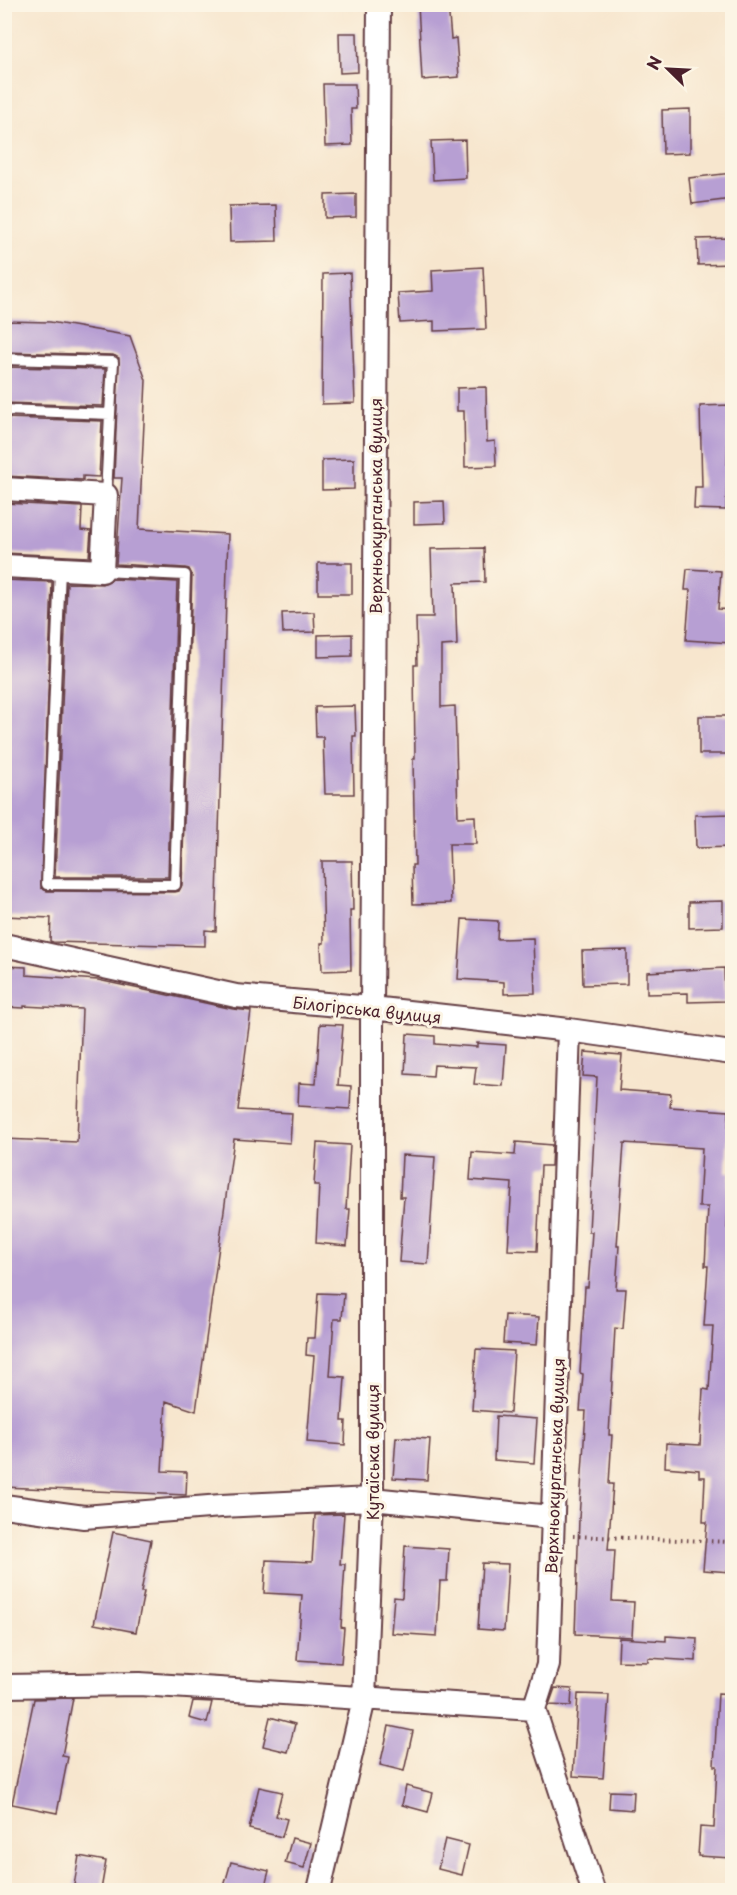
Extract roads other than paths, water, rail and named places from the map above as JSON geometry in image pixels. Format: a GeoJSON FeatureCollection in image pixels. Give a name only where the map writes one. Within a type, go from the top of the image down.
{"type":"FeatureCollection","features":[{"type":"Feature","properties":{"kind":"street","name":"Верхньокурганська вулиця"},"geometry":{"type":"LineString","coordinates":[[372,1008],[379,4]]}},
{"type":"Feature","properties":{"kind":"street"},"geometry":{"type":"LineString","coordinates":[[4,489],[106,495],[102,571],[4,566]]}},
{"type":"Feature","properties":{"kind":"street","name":"Білогірська вулиця"},"geometry":{"type":"LineString","coordinates":[[4,945],[236,996],[372,1008],[569,1030],[732,1053]]}},
{"type":"Feature","properties":{"kind":"street","name":"Кутаїська вулиця"},"geometry":{"type":"LineString","coordinates":[[319,1890],[364,1699],[372,1498],[372,1008]]}},
{"type":"Feature","properties":{"kind":"street","name":"Верхньокурганська вулиця"},"geometry":{"type":"LineString","coordinates":[[534,1709],[548,1665],[569,1030]]}},
{"type":"Feature","properties":{"kind":"street"},"geometry":{"type":"LineString","coordinates":[[4,1506],[84,1517],[221,1506],[372,1498],[552,1526]]}},
{"type":"Feature","properties":{"kind":"street"},"geometry":{"type":"LineString","coordinates":[[4,1686],[139,1684],[534,1709],[593,1890]]}},
{"type":"Feature","properties":{"kind":"lane"},"geometry":{"type":"LineString","coordinates":[[4,359],[113,362],[106,495]]}},
{"type":"Feature","properties":{"kind":"lane"},"geometry":{"type":"LineString","coordinates":[[4,410],[110,414]]}},
{"type":"Feature","properties":{"kind":"lane"},"geometry":{"type":"LineString","coordinates":[[60,569],[47,884],[175,885],[185,575],[102,571]]}}]}
